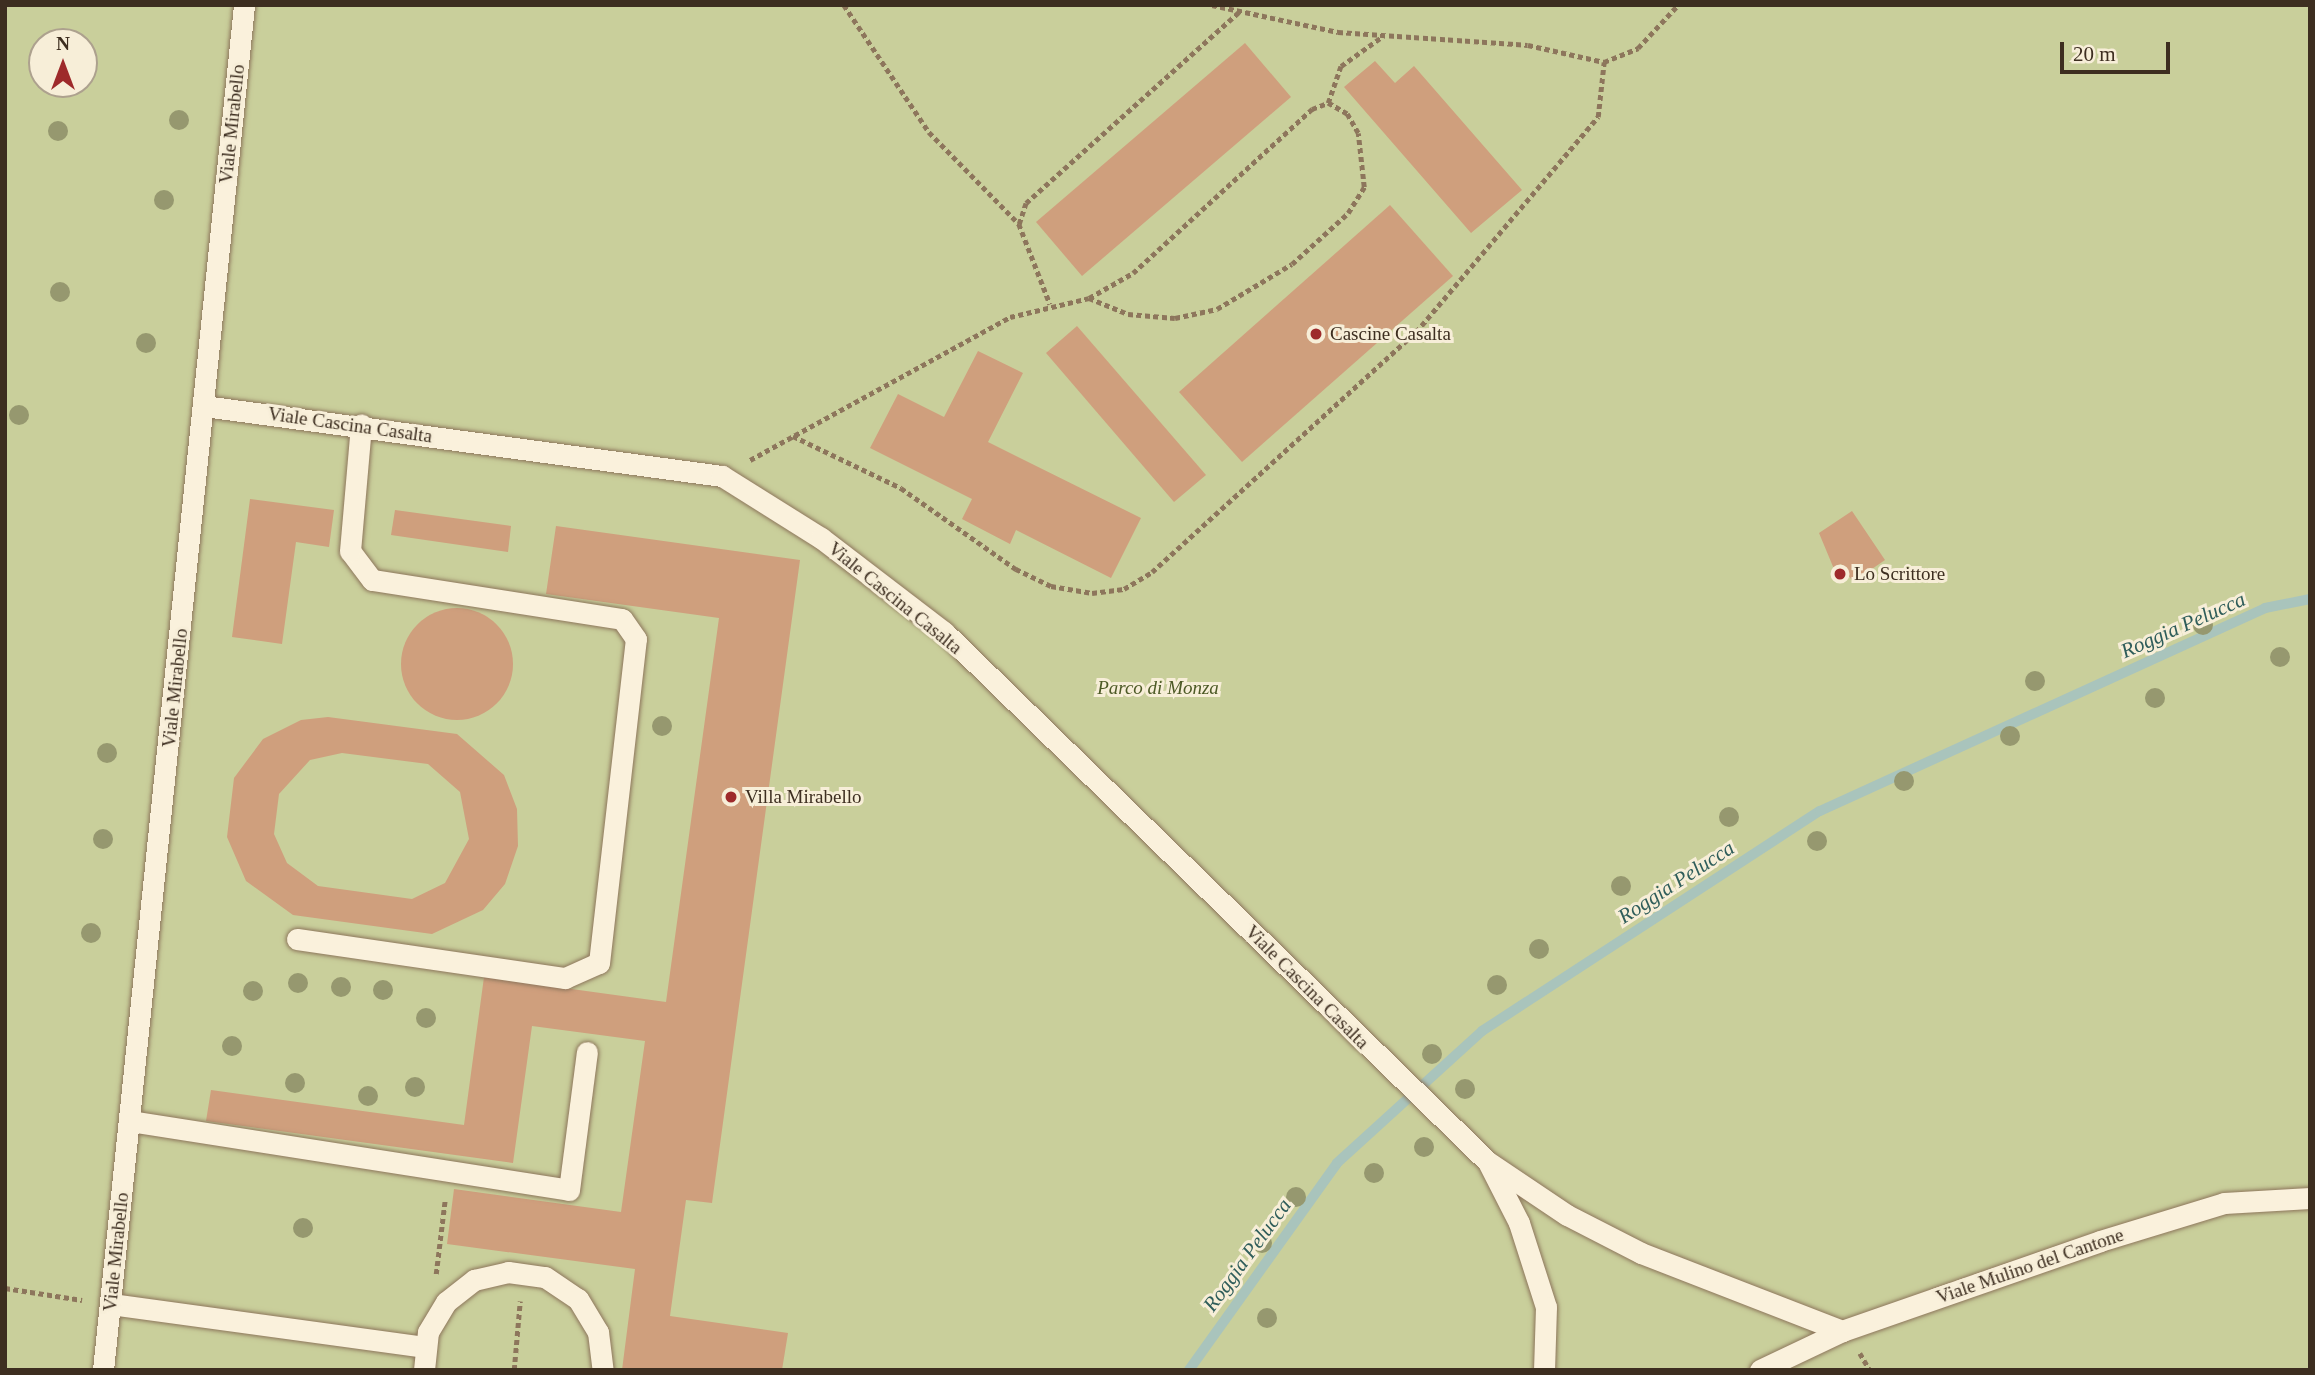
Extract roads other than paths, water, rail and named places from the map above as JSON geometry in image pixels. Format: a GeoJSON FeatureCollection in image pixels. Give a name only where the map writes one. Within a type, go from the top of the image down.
{"type":"FeatureCollection","features":[{"type":"Feature","properties":{"kind":"lane","name":"Viale Mirabello"},"geometry":{"type":"LineString","coordinates":[[103,1370],[244,5]]}},
{"type":"Feature","properties":{"kind":"lane","name":"Viale Cascina Casalta"},"geometry":{"type":"LineString","coordinates":[[204,406],[361,424],[722,476],[821,538],[944,632],[1438,1117],[1488,1162],[1567,1215],[1641,1253],[1842,1331]]}},
{"type":"Feature","properties":{"kind":"lane"},"geometry":{"type":"LineString","coordinates":[[297,939],[565,978],[598,963],[636,639],[622,619],[372,580],[350,551],[361,424]]}},
{"type":"Feature","properties":{"kind":"lane"},"geometry":{"type":"LineString","coordinates":[[130,1121],[569,1190],[587,1052]]}},
{"type":"Feature","properties":{"kind":"lane","name":"Viale Cascina Casalta"},"geometry":{"type":"LineString","coordinates":[[1488,1162],[1519,1223],[1546,1307],[1544,1370]]}},
{"type":"Feature","properties":{"kind":"lane","name":"Viale Mulino del Cantone"},"geometry":{"type":"LineString","coordinates":[[1760,1370],[1842,1331],[2224,1203],[2310,1198]]}},
{"type":"Feature","properties":{"kind":"lane"},"geometry":{"type":"LineString","coordinates":[[424,1370],[425,1347],[436,1316],[459,1289],[491,1274],[523,1272],[545,1277],[578,1298],[598,1332],[603,1370]]}},
{"type":"Feature","properties":{"kind":"lane"},"geometry":{"type":"LineString","coordinates":[[111,1304],[425,1347]]}},
{"type":"Feature","properties":{"kind":"waterway","name":"Roggia Pelucca"},"geometry":{"type":"LineString","coordinates":[[1189,1370],[1337,1163],[1482,1031],[1820,811],[2265,608],[2310,599]]}},
{"type":"Feature","properties":{"kind":"place","name":"Cascine Casalta"},"geometry":{"type":"Point","coordinates":[1316,334]}},
{"type":"Feature","properties":{"kind":"place","name":"Lo Scrittore"},"geometry":{"type":"Point","coordinates":[1840,574]}},
{"type":"Feature","properties":{"kind":"place","name":"Villa Mirabello"},"geometry":{"type":"Point","coordinates":[731,797]}},
{"type":"Feature","properties":{"kind":"park label","name":"Parco di Monza"},"geometry":{"type":"Point","coordinates":[1158,688]}}]}
